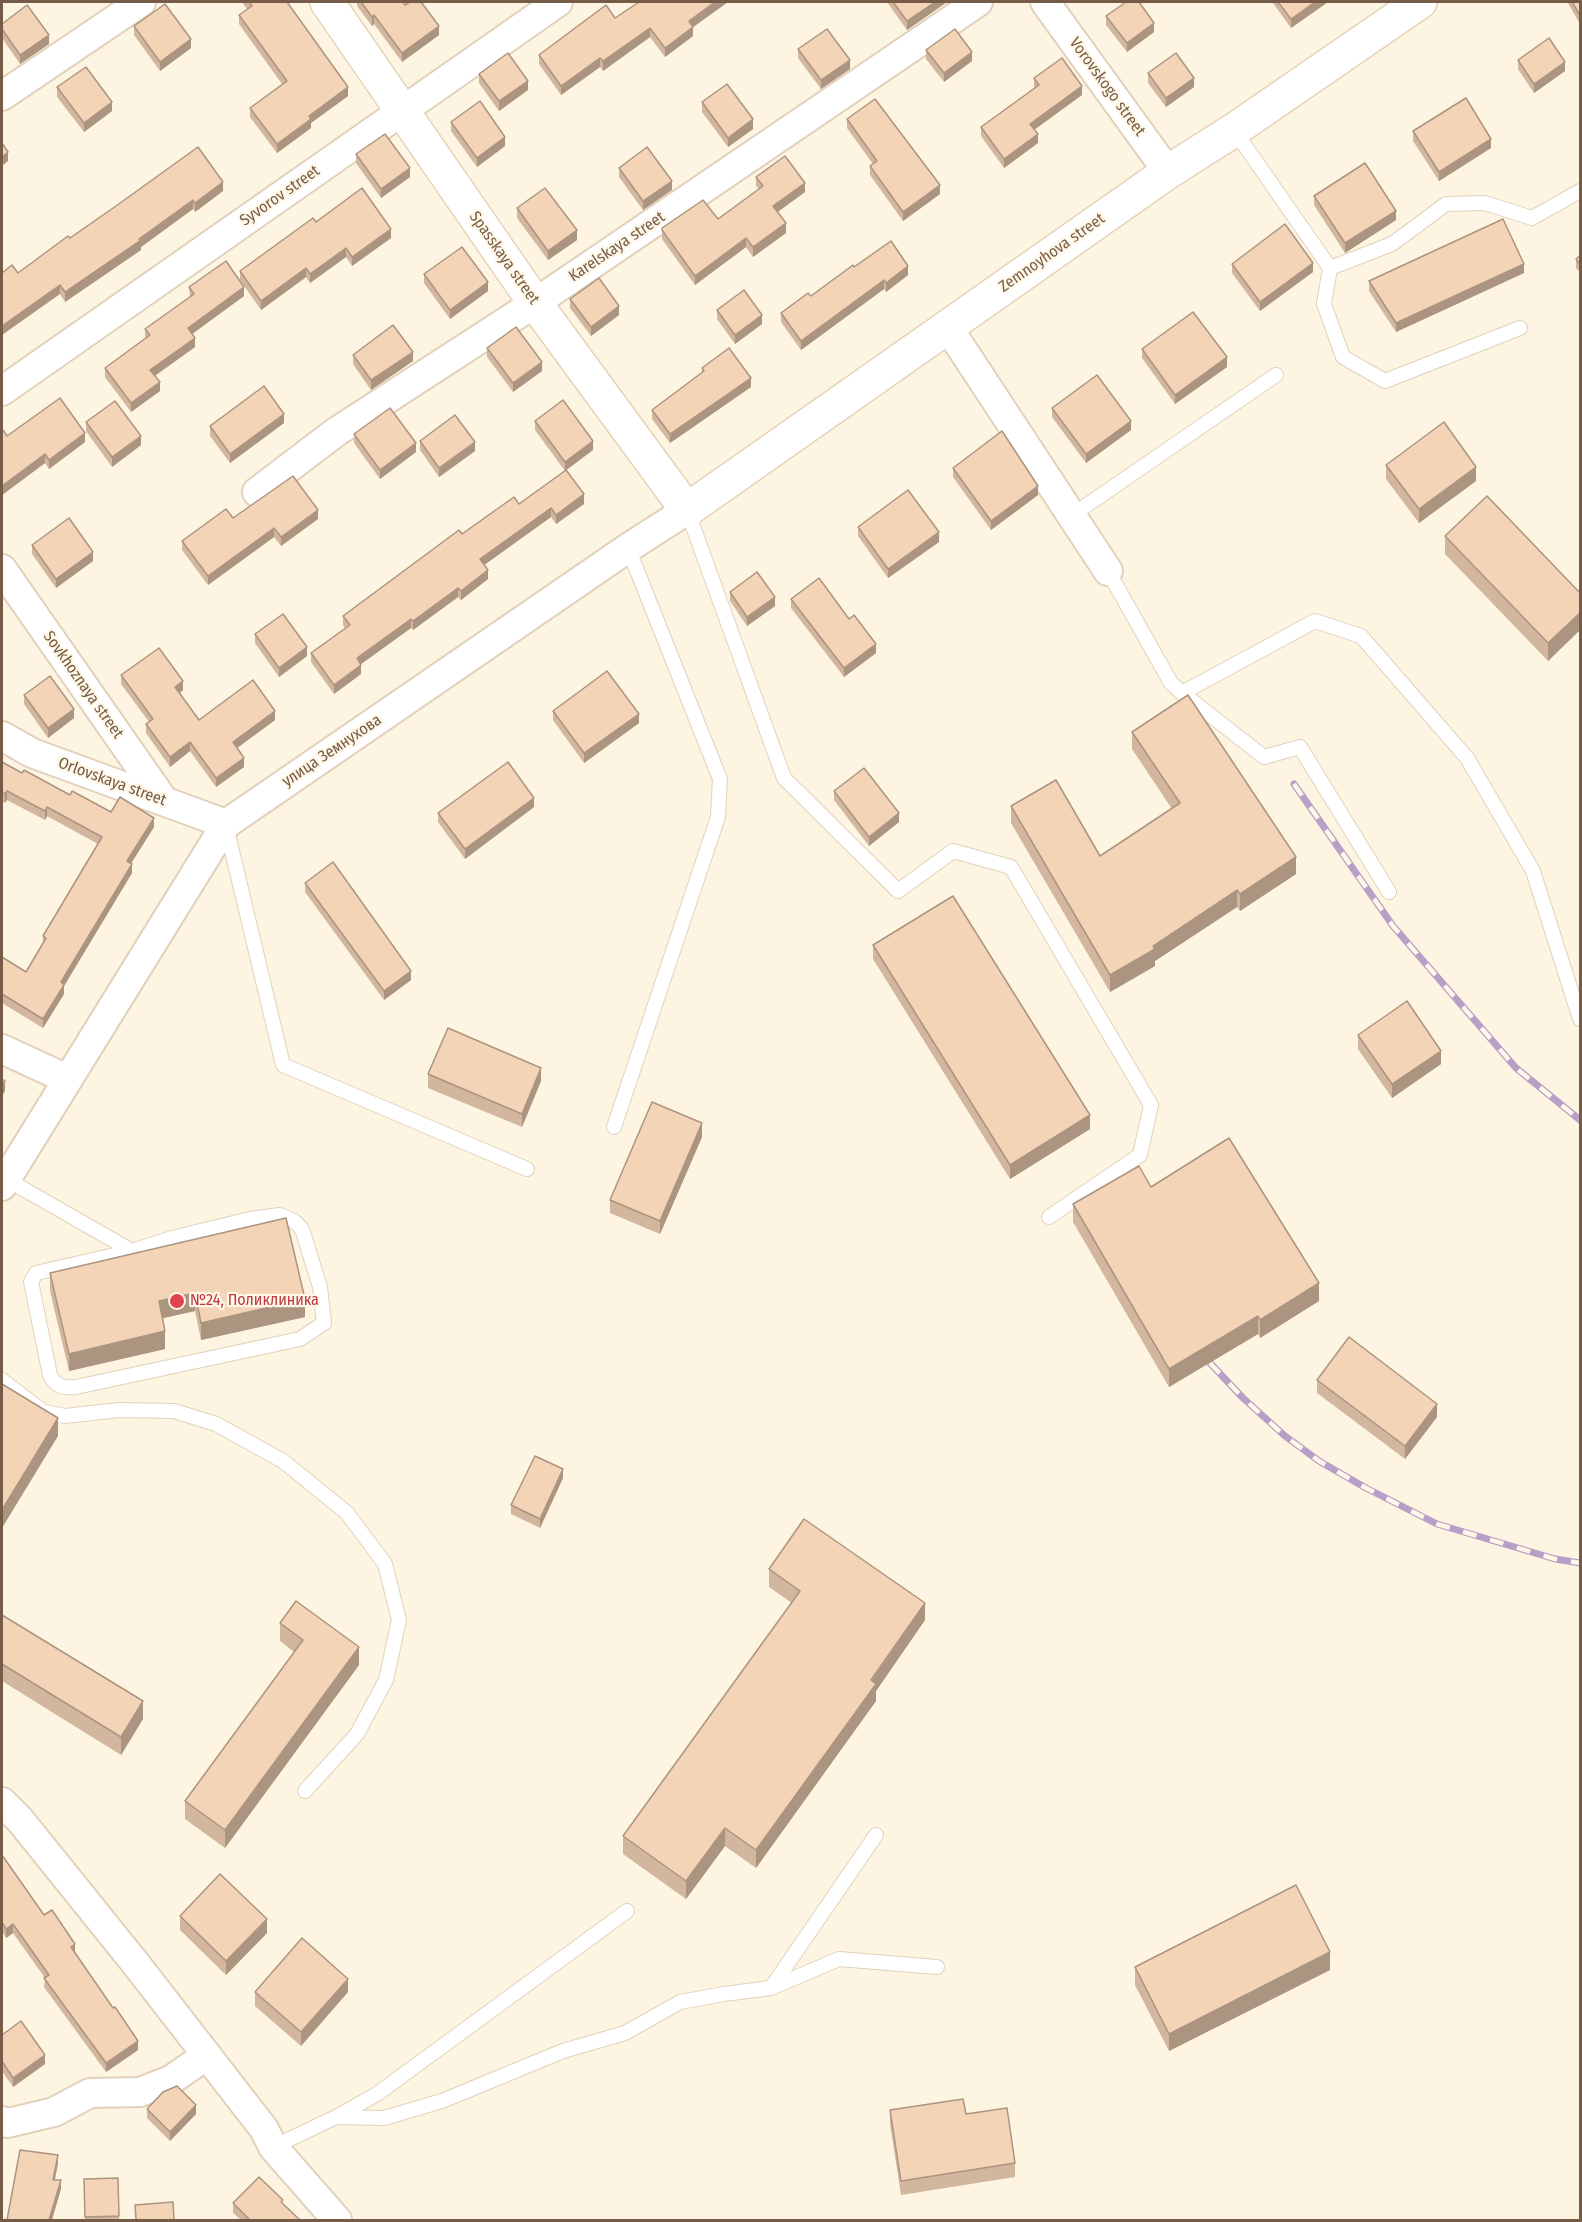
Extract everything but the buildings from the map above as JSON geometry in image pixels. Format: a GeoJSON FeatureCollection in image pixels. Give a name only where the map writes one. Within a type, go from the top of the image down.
{"type":"FeatureCollection","features":[{"type":"Feature","properties":{"kind":"street"},"geometry":{"type":"LineString","coordinates":[[2,96],[141,2]]}},
{"type":"Feature","properties":{"kind":"street","name":"Spasskaya street"},"geometry":{"type":"LineString","coordinates":[[327,2],[535,303],[687,510]]}},
{"type":"Feature","properties":{"kind":"street","name":"Syvorov street"},"geometry":{"type":"LineString","coordinates":[[2,391],[558,2]]}},
{"type":"Feature","properties":{"kind":"street","name":"Karelskaya street"},"geometry":{"type":"LineString","coordinates":[[257,492],[336,432],[535,303],[978,2]]}},
{"type":"Feature","properties":{"kind":"street","name":"Vorovskogo street"},"geometry":{"type":"LineString","coordinates":[[1045,2],[1168,172]]}},
{"type":"Feature","properties":{"kind":"street","name":"Zemnoyhova street"},"geometry":{"type":"LineString","coordinates":[[687,510],[1168,172],[1234,130],[1420,2]]}},
{"type":"Feature","properties":{"kind":"street"},"geometry":{"type":"LineString","coordinates":[[947,326],[1108,572]]}},
{"type":"Feature","properties":{"kind":"street","name":"улица Земнухова"},"geometry":{"type":"LineString","coordinates":[[4,1183],[226,824],[628,548],[687,510]]}},
{"type":"Feature","properties":{"kind":"street","name":"Sovkhoznaya street"},"geometry":{"type":"LineString","coordinates":[[2,569],[164,801]]}},
{"type":"Feature","properties":{"kind":"street","name":"Orlovskaya street"},"geometry":{"type":"LineString","coordinates":[[2,735],[32,753],[226,824]]}},
{"type":"Feature","properties":{"kind":"street"},"geometry":{"type":"LineString","coordinates":[[2,1049],[67,1078]]}},
{"type":"Feature","properties":{"kind":"street"},"geometry":{"type":"LineString","coordinates":[[2,1802],[42,1846],[136,1964],[264,2129],[273,2147],[337,2220]]}},
{"type":"Feature","properties":{"kind":"street"},"geometry":{"type":"LineString","coordinates":[[2,2121],[8,2123],[54,2112],[90,2092],[140,2092],[171,2080],[207,2055]]}},
{"type":"Feature","properties":{"kind":"lane"},"geometry":{"type":"LineString","coordinates":[[1234,130],[1330,268],[1324,304],[1342,357],[1385,381],[1520,328]]}},
{"type":"Feature","properties":{"kind":"lane"},"geometry":{"type":"LineString","coordinates":[[1330,268],[1392,244],[1446,204],[1485,203],[1532,218],[1581,191]]}},
{"type":"Feature","properties":{"kind":"lane"},"geometry":{"type":"LineString","coordinates":[[1071,516],[1276,375]]}},
{"type":"Feature","properties":{"kind":"lane"},"geometry":{"type":"LineString","coordinates":[[687,510],[784,778],[898,891],[953,851],[1011,867],[1151,1105],[1140,1155],[1049,1217]]}},
{"type":"Feature","properties":{"kind":"lane"},"geometry":{"type":"LineString","coordinates":[[614,1127],[718,817],[720,779],[628,548]]}},
{"type":"Feature","properties":{"kind":"lane"},"geometry":{"type":"LineString","coordinates":[[1108,572],[1171,683],[1264,757],[1300,747],[1389,892]]}},
{"type":"Feature","properties":{"kind":"lane"},"geometry":{"type":"LineString","coordinates":[[1182,693],[1315,621],[1361,636],[1467,758],[1533,871],[1580,1015]]}},
{"type":"Feature","properties":{"kind":"lane"},"geometry":{"type":"LineString","coordinates":[[226,824],[283,1065],[527,1169]]}},
{"type":"Feature","properties":{"kind":"lane"},"geometry":{"type":"LineString","coordinates":[[4,1183],[132,1251],[172,1238],[250,1219],[280,1215],[294,1221],[302,1228],[320,1287],[324,1323],[300,1339],[76,1388],[63,1388],[54,1383],[50,1375],[31,1282],[36,1273],[132,1251]]}},
{"type":"Feature","properties":{"kind":"lane"},"geometry":{"type":"LineString","coordinates":[[2,1380],[44,1412],[65,1416],[119,1410],[174,1411],[216,1424],[283,1461],[338,1505],[347,1513],[386,1564],[399,1620],[386,1680],[357,1734],[305,1791]]}},
{"type":"Feature","properties":{"kind":"lane"},"geometry":{"type":"LineString","coordinates":[[771,1988],[876,1835]]}},
{"type":"Feature","properties":{"kind":"lane"},"geometry":{"type":"LineString","coordinates":[[273,2147],[336,2117],[377,2094],[627,1911]]}},
{"type":"Feature","properties":{"kind":"lane"},"geometry":{"type":"LineString","coordinates":[[336,2117],[384,2118],[442,2101],[563,2051],[625,2033],[680,2002],[771,1988],[840,1959],[937,1967]]}},
{"type":"Feature","properties":{"kind":"railway"},"geometry":{"type":"LineString","coordinates":[[1294,784],[1393,926],[1516,1068],[1580,1120]]}},
{"type":"Feature","properties":{"kind":"railway"},"geometry":{"type":"LineString","coordinates":[[1210,1363],[1243,1398],[1285,1436],[1319,1461],[1366,1488],[1437,1524],[1555,1559],[1580,1563]]}},
{"type":"Feature","properties":{"kind":"place","name":"№24, Поликлиника"},"geometry":{"type":"Point","coordinates":[177,1301]}}]}
